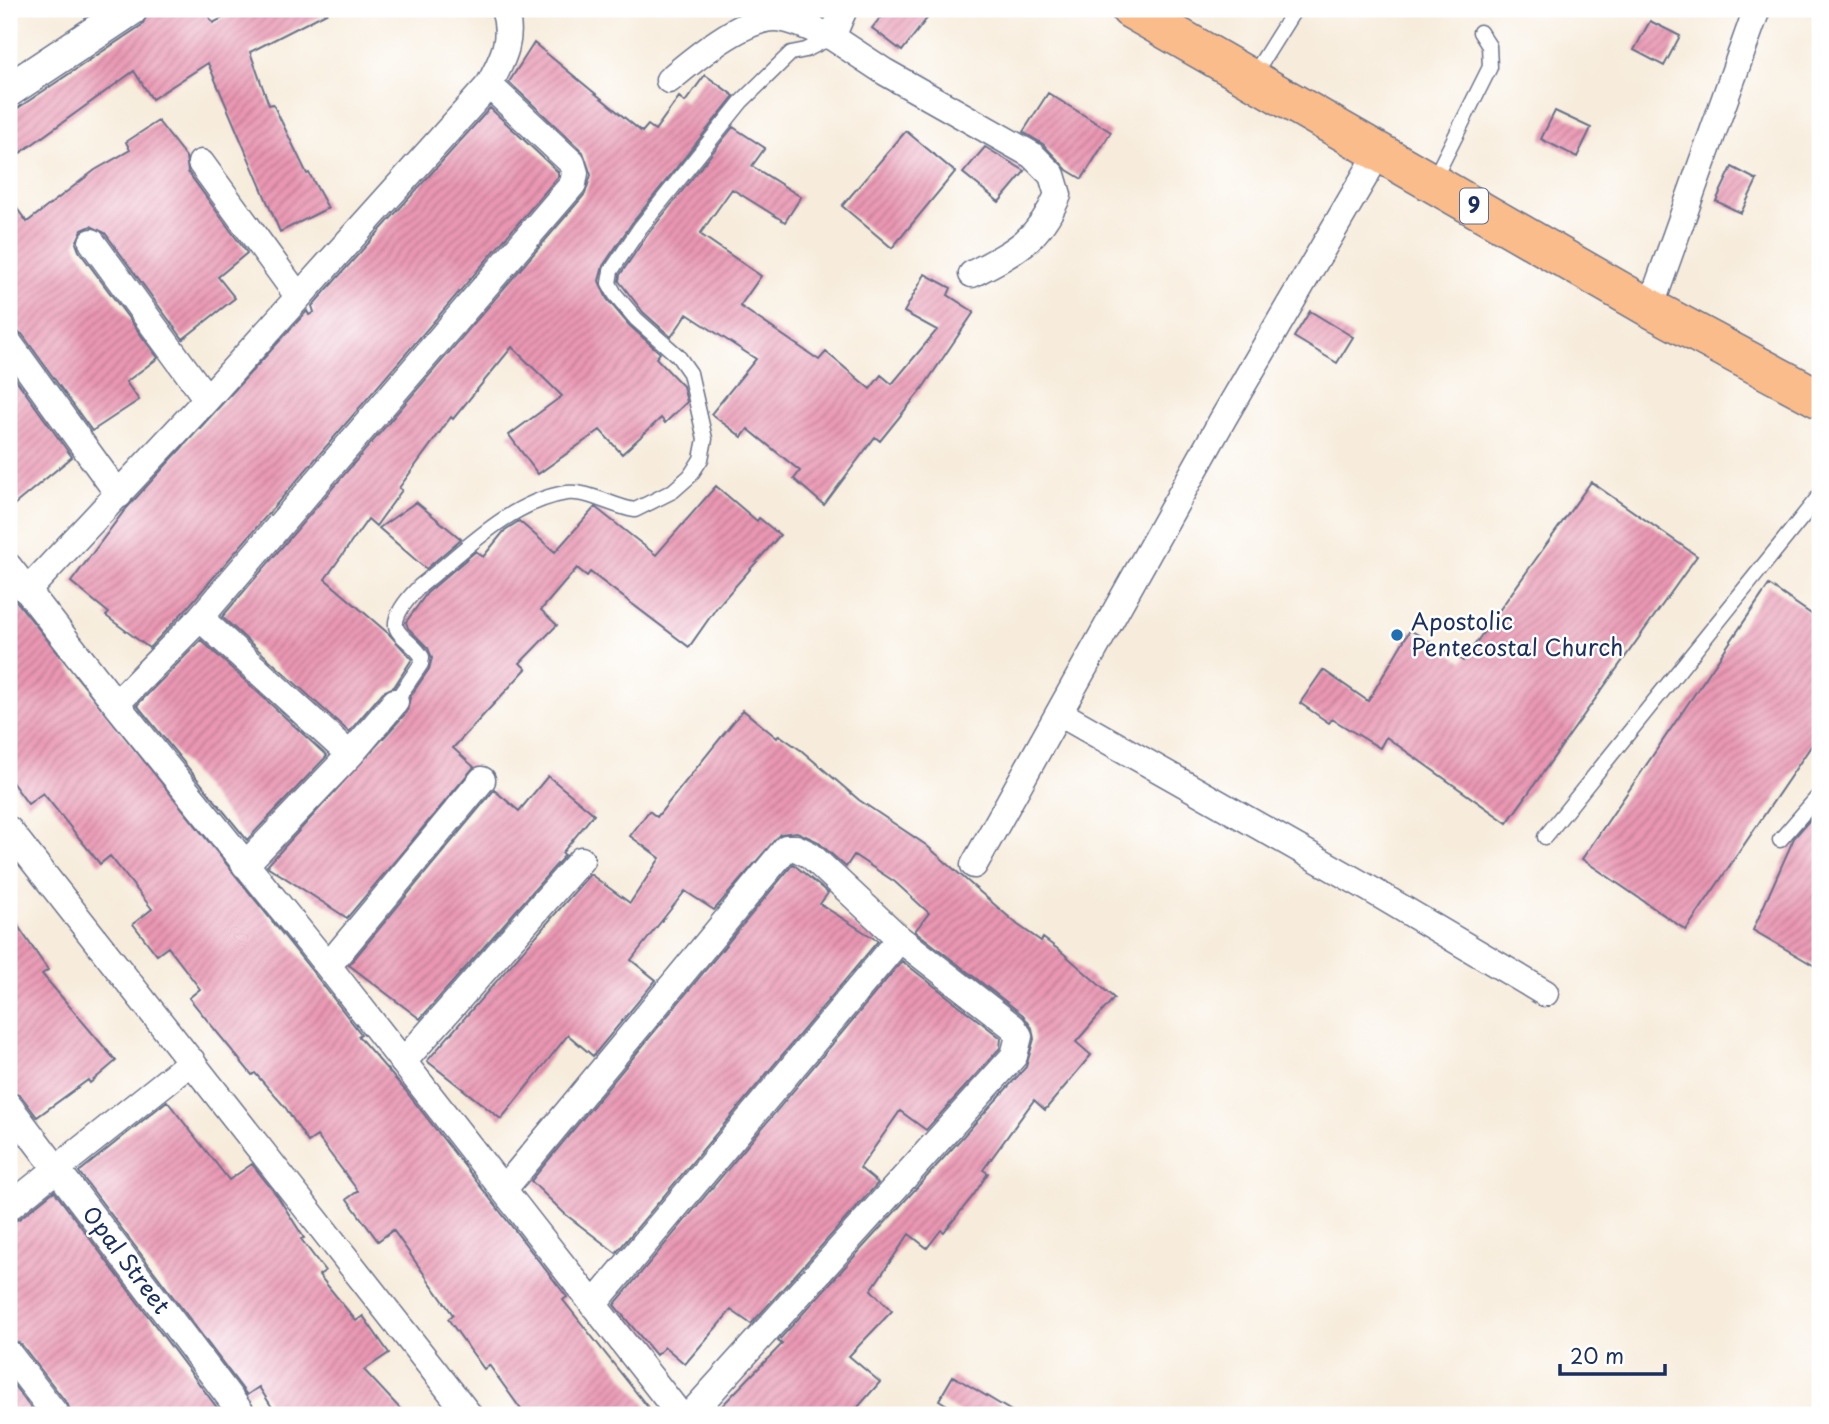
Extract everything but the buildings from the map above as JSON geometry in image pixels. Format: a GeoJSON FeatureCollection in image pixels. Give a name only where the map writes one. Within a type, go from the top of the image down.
{"type":"FeatureCollection","features":[{"type":"Feature","properties":{"kind":"highway","name":"9"},"geometry":{"type":"LineString","coordinates":[[1130,9],[1650,307],[1820,399]]}},
{"type":"Feature","properties":{"kind":"street"},"geometry":{"type":"LineString","coordinates":[[9,90],[131,9]]}},
{"type":"Feature","properties":{"kind":"street"},"geometry":{"type":"LineString","coordinates":[[27,591],[207,399],[489,85],[504,56],[510,35],[504,9]]}},
{"type":"Feature","properties":{"kind":"street"},"geometry":{"type":"LineString","coordinates":[[832,37],[844,9]]}},
{"type":"Feature","properties":{"kind":"street"},"geometry":{"type":"LineString","coordinates":[[1650,307],[1758,9]]}},
{"type":"Feature","properties":{"kind":"street"},"geometry":{"type":"LineString","coordinates":[[669,80],[714,46],[762,19],[778,18],[832,37],[886,72],[1009,139],[1032,155],[1052,175],[1058,195],[1032,238],[972,274]]}},
{"type":"Feature","properties":{"kind":"street"},"geometry":{"type":"LineString","coordinates":[[116,704],[200,618],[573,184],[575,173],[572,163],[489,85]]}},
{"type":"Feature","properties":{"kind":"street"},"geometry":{"type":"LineString","coordinates":[[974,865],[1061,714],[1224,417],[1379,152]]}},
{"type":"Feature","properties":{"kind":"street"},"geometry":{"type":"LineString","coordinates":[[201,163],[298,296]]}},
{"type":"Feature","properties":{"kind":"street"},"geometry":{"type":"LineString","coordinates":[[92,242],[207,399]]}},
{"type":"Feature","properties":{"kind":"street"},"geometry":{"type":"LineString","coordinates":[[9,343],[119,495]]}},
{"type":"Feature","properties":{"kind":"street"},"geometry":{"type":"LineString","coordinates":[[9,567],[328,966],[681,1415]]}},
{"type":"Feature","properties":{"kind":"street"},"geometry":{"type":"LineString","coordinates":[[200,618],[351,755]]}},
{"type":"Feature","properties":{"kind":"street"},"geometry":{"type":"LineString","coordinates":[[245,865],[351,755],[395,702]]}},
{"type":"Feature","properties":{"kind":"street"},"geometry":{"type":"LineString","coordinates":[[1061,714],[1368,888],[1545,993]]}},
{"type":"Feature","properties":{"kind":"street"},"geometry":{"type":"LineString","coordinates":[[328,966],[482,780]]}},
{"type":"Feature","properties":{"kind":"street"},"geometry":{"type":"LineString","coordinates":[[9,830],[469,1415]]}},
{"type":"Feature","properties":{"kind":"street"},"geometry":{"type":"LineString","coordinates":[[504,1189],[786,848],[796,848],[810,855],[900,939],[1013,1027],[1019,1036],[1014,1056],[690,1415]]}},
{"type":"Feature","properties":{"kind":"street"},"geometry":{"type":"LineString","coordinates":[[403,1062],[581,860]]}},
{"type":"Feature","properties":{"kind":"street"},"geometry":{"type":"LineString","coordinates":[[593,1305],[900,939]]}},
{"type":"Feature","properties":{"kind":"street"},"geometry":{"type":"LineString","coordinates":[[9,1207],[192,1061]]}},
{"type":"Feature","properties":{"kind":"street","name":"Opal Street"},"geometry":{"type":"LineString","coordinates":[[9,1106],[243,1415]]}},
{"type":"Feature","properties":{"kind":"street"},"geometry":{"type":"LineString","coordinates":[[9,1354],[56,1415]]}},
{"type":"Feature","properties":{"kind":"lane"},"geometry":{"type":"LineString","coordinates":[[1251,79],[1295,9]]}},
{"type":"Feature","properties":{"kind":"lane"},"geometry":{"type":"LineString","coordinates":[[1433,182],[1490,67],[1489,46],[1480,32]]}},
{"type":"Feature","properties":{"kind":"lane"},"geometry":{"type":"LineString","coordinates":[[395,702],[416,674],[422,657],[397,630],[396,622],[409,598],[506,517],[568,492],[635,510],[673,491],[701,459],[705,439],[690,373],[678,356],[636,318],[615,294],[609,284],[611,271],[640,228],[741,102],[791,53],[806,50],[832,37]]}},
{"type":"Feature","properties":{"kind":"lane"},"geometry":{"type":"LineString","coordinates":[[1545,837],[1820,495]]}},
{"type":"Feature","properties":{"kind":"lane"},"geometry":{"type":"LineString","coordinates":[[1780,840],[1820,793]]}},
{"type":"Feature","properties":{"kind":"place","name":"Apostolic Pentecostal Church"},"geometry":{"type":"Point","coordinates":[1397,635]}}]}
